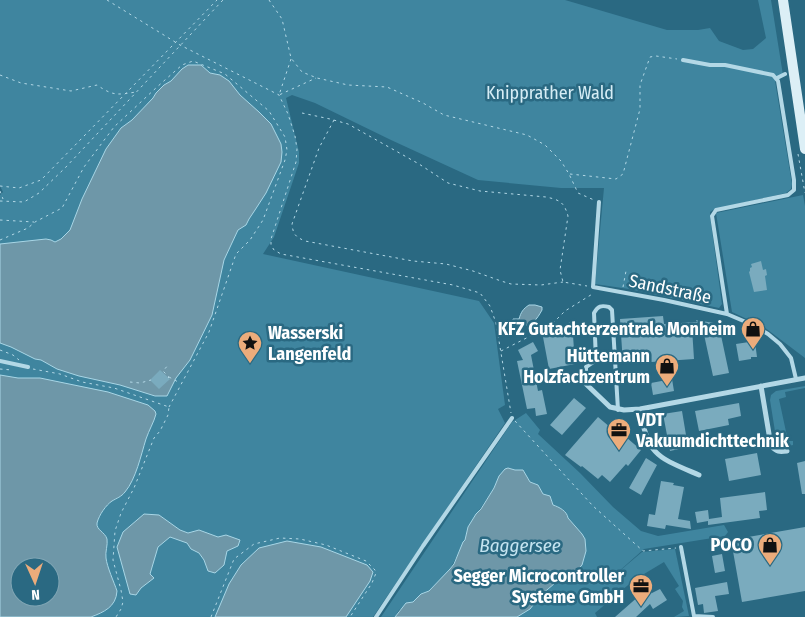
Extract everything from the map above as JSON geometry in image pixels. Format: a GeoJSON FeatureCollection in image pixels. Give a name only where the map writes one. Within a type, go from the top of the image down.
{"type":"FeatureCollection","features":[{"type":"Feature","properties":{"kind":"street"},"geometry":{"type":"LineString","coordinates":[[783,0],[805,149]]}},
{"type":"Feature","properties":{"kind":"street"},"geometry":{"type":"LineString","coordinates":[[586,384],[610,407],[624,410],[805,378]]}},
{"type":"Feature","properties":{"kind":"street"},"geometry":{"type":"LineString","coordinates":[[761,386],[771,446],[779,452],[787,451]]}},
{"type":"Feature","properties":{"kind":"street"},"geometry":{"type":"LineString","coordinates":[[640,408],[648,442],[657,455],[698,475]]}},
{"type":"Feature","properties":{"kind":"lane"},"geometry":{"type":"LineString","coordinates":[[683,60],[773,75],[777,78],[794,180],[794,190],[788,195],[716,210],[712,216],[727,314]]}},
{"type":"Feature","properties":{"kind":"lane"},"geometry":{"type":"LineString","coordinates":[[777,78],[785,74]]}},
{"type":"Feature","properties":{"kind":"lane"},"geometry":{"type":"LineString","coordinates":[[593,287],[599,202]]}},
{"type":"Feature","properties":{"kind":"lane","name":"Sandstraße"},"geometry":{"type":"LineString","coordinates":[[593,287],[727,314],[753,325],[780,344],[791,358],[796,379]]}},
{"type":"Feature","properties":{"kind":"lane"},"geometry":{"type":"LineString","coordinates":[[586,384],[586,367],[596,360],[594,313],[600,306],[609,307],[612,310],[618,410]]}},
{"type":"Feature","properties":{"kind":"lane"},"geometry":{"type":"LineString","coordinates":[[0,361],[28,367]]}},
{"type":"Feature","properties":{"kind":"lane"},"geometry":{"type":"LineString","coordinates":[[376,617],[512,418]]}},
{"type":"Feature","properties":{"kind":"lane"},"geometry":{"type":"LineString","coordinates":[[681,547],[694,616],[712,617]]}},
{"type":"Feature","properties":{"kind":"path"},"geometry":{"type":"LineString","coordinates":[[107,0],[180,46],[279,95],[288,114],[297,150],[296,162],[271,239],[271,245],[274,250],[281,254],[453,285],[480,293],[490,306],[496,323],[512,418],[593,506],[643,551],[681,547]]}},
{"type":"Feature","properties":{"kind":"path"},"geometry":{"type":"LineString","coordinates":[[0,186],[19,188],[41,180],[217,0]]}},
{"type":"Feature","properties":{"kind":"path"},"geometry":{"type":"LineString","coordinates":[[0,201],[24,202],[39,193],[65,168],[223,0]]}},
{"type":"Feature","properties":{"kind":"path"},"geometry":{"type":"LineString","coordinates":[[269,0],[282,19],[291,58],[302,72],[317,78],[348,85],[387,86],[424,103],[444,116],[527,135],[545,145],[561,161],[578,193],[599,202]]}},
{"type":"Feature","properties":{"kind":"path"},"geometry":{"type":"LineString","coordinates":[[569,174],[616,179],[623,174],[640,110],[640,85],[650,56],[683,60]]}},
{"type":"Feature","properties":{"kind":"path"},"geometry":{"type":"LineString","coordinates":[[279,95],[291,58]]}},
{"type":"Feature","properties":{"kind":"path"},"geometry":{"type":"LineString","coordinates":[[0,240],[28,228],[35,222],[62,208],[84,167],[114,127],[182,65],[193,61],[225,74],[269,111],[285,137],[287,150],[263,220],[250,240],[236,254],[209,332],[169,407],[168,415],[154,438],[134,488],[121,513],[115,531],[113,560],[122,590],[123,602],[116,617]]}},
{"type":"Feature","properties":{"kind":"path"},"geometry":{"type":"LineString","coordinates":[[0,75],[21,83],[71,91],[97,85],[108,92],[119,95],[137,92]]}},
{"type":"Feature","properties":{"kind":"path"},"geometry":{"type":"LineString","coordinates":[[279,95],[317,78]]}},
{"type":"Feature","properties":{"kind":"path"},"geometry":{"type":"LineString","coordinates":[[302,113],[348,124],[448,182],[480,191],[546,197],[562,203],[568,216],[560,270],[563,282]]}},
{"type":"Feature","properties":{"kind":"path"},"geometry":{"type":"LineString","coordinates":[[334,120],[319,148],[292,224],[292,230],[296,237],[305,241],[413,261],[446,264],[512,284],[541,285],[563,282],[593,287]]}},
{"type":"Feature","properties":{"kind":"path"},"geometry":{"type":"LineString","coordinates":[[0,191],[4,201]]}},
{"type":"Feature","properties":{"kind":"path"},"geometry":{"type":"LineString","coordinates":[[0,220],[35,222]]}},
{"type":"Feature","properties":{"kind":"path"},"geometry":{"type":"LineString","coordinates":[[623,280],[626,272]]}},
{"type":"Feature","properties":{"kind":"path"},"geometry":{"type":"LineString","coordinates":[[501,352],[546,328],[565,311],[601,289]]}},
{"type":"Feature","properties":{"kind":"path"},"geometry":{"type":"LineString","coordinates":[[0,350],[14,355],[28,367],[60,374],[82,382],[114,388],[169,407]]}},
{"type":"Feature","properties":{"kind":"path"},"geometry":{"type":"LineString","coordinates":[[169,364],[164,371],[169,377],[181,383]]}},
{"type":"Feature","properties":{"kind":"path"},"geometry":{"type":"LineString","coordinates":[[0,369],[18,370],[28,367]]}},
{"type":"Feature","properties":{"kind":"path"},"geometry":{"type":"LineString","coordinates":[[130,382],[151,380]]}},
{"type":"Feature","properties":{"kind":"path"},"geometry":{"type":"LineString","coordinates":[[211,617],[234,559],[254,544],[280,538],[300,539],[326,545],[366,561],[375,570],[376,573],[372,583],[350,617]]}},
{"type":"Feature","properties":{"kind":"green space","name":"Wasserski Langenfeld"},"geometry":{"type":"Polygon","coordinates":[[[0,0],[565,0],[667,30],[710,28],[719,41],[743,50],[753,49],[766,38],[758,0],[771,0],[783,75],[775,81],[792,184],[791,189],[786,193],[710,212],[722,304],[719,308],[629,289],[595,284],[604,188],[561,188],[478,180],[315,103],[292,95],[286,98],[299,152],[299,163],[274,237],[263,254],[479,301],[494,323],[505,405],[498,409],[505,423],[373,617],[0,617],[0,195],[3,192],[0,186],[0,0]]]}},
{"type":"Feature","properties":{"kind":"green space"},"geometry":{"type":"Polygon","coordinates":[[[803,195],[805,206],[805,358],[764,327],[732,312],[716,213],[803,195]]]}},
{"type":"Feature","properties":{"kind":"green space"},"geometry":{"type":"Polygon","coordinates":[[[805,386],[805,388],[785,392],[786,397],[779,399],[788,441],[793,441],[793,445],[780,446],[777,444],[770,400],[771,395],[776,391],[805,386]]]}},
{"type":"Feature","properties":{"kind":"green space"},"geometry":{"type":"Polygon","coordinates":[[[526,413],[540,430],[538,434],[613,507],[641,531],[658,536],[724,525],[728,532],[725,536],[644,549],[609,580],[642,552],[675,549],[689,616],[674,617],[684,611],[682,607],[683,601],[675,589],[679,586],[664,562],[634,580],[595,613],[597,617],[517,617],[530,609],[541,595],[561,578],[571,577],[582,565],[582,534],[564,511],[553,505],[550,496],[543,494],[538,485],[530,482],[523,470],[499,476],[494,488],[468,527],[465,541],[450,569],[429,591],[421,594],[413,602],[399,610],[395,617],[381,617],[512,422],[526,413]]]}},
{"type":"Feature","properties":{"kind":"water"},"geometry":{"type":"Polygon","coordinates":[[[188,65],[201,65],[210,73],[220,75],[229,81],[240,95],[271,124],[281,144],[282,152],[281,162],[266,193],[246,225],[238,230],[224,260],[212,315],[190,360],[176,378],[167,396],[155,396],[120,385],[79,376],[57,369],[41,360],[0,343],[0,244],[46,239],[55,242],[61,239],[70,230],[82,199],[106,149],[121,128],[132,120],[164,85],[188,65]]]}},
{"type":"Feature","properties":{"kind":"water"},"geometry":{"type":"Polygon","coordinates":[[[529,305],[542,307],[542,310],[531,324],[520,325],[519,331],[514,326],[513,319],[519,319],[522,311],[529,305]]]}},
{"type":"Feature","properties":{"kind":"water"},"geometry":{"type":"Polygon","coordinates":[[[0,375],[18,378],[40,378],[108,392],[148,405],[155,411],[154,420],[129,487],[107,505],[97,523],[107,539],[107,562],[117,591],[112,605],[105,611],[91,617],[0,617],[0,375]]]}},
{"type":"Feature","properties":{"kind":"water","name":"Baggersee"},"geometry":{"type":"Polygon","coordinates":[[[508,468],[523,470],[530,482],[538,485],[543,494],[550,496],[553,505],[564,511],[582,534],[585,539],[586,551],[582,565],[571,577],[561,578],[541,595],[530,609],[517,617],[395,617],[406,603],[413,602],[421,594],[429,591],[454,564],[465,540],[468,527],[494,488],[499,476],[508,468]]]}},
{"type":"Feature","properties":{"kind":"water"},"geometry":{"type":"Polygon","coordinates":[[[144,514],[159,515],[180,530],[188,533],[199,530],[218,537],[226,535],[240,540],[238,546],[227,551],[224,565],[215,573],[208,571],[199,553],[191,549],[187,543],[170,537],[158,547],[150,574],[154,578],[141,588],[136,595],[130,594],[117,547],[123,532],[144,514]]]}},
{"type":"Feature","properties":{"kind":"water"},"geometry":{"type":"Polygon","coordinates":[[[287,541],[321,547],[367,565],[373,572],[370,581],[346,617],[215,617],[229,584],[241,565],[259,548],[287,541]]]}},
{"type":"Feature","properties":{"kind":"building"},"geometry":{"type":"Polygon","coordinates":[[[761,261],[763,270],[766,269],[767,290],[754,292],[749,272],[752,267],[751,264],[761,261]]]}},
{"type":"Feature","properties":{"kind":"building"},"geometry":{"type":"Polygon","coordinates":[[[663,316],[664,324],[697,322],[696,320],[714,323],[692,328],[694,359],[623,364],[620,319],[663,316]]]}},
{"type":"Feature","properties":{"kind":"building"},"geometry":{"type":"Polygon","coordinates":[[[572,321],[575,364],[549,369],[543,337],[572,321]]]}},
{"type":"Feature","properties":{"kind":"building"},"geometry":{"type":"Polygon","coordinates":[[[719,326],[729,373],[713,376],[703,330],[719,326]]]}},
{"type":"Feature","properties":{"kind":"building"},"geometry":{"type":"Polygon","coordinates":[[[533,342],[538,351],[531,355],[538,391],[542,390],[547,414],[536,416],[535,408],[527,409],[517,361],[523,360],[518,350],[533,342]]]}},
{"type":"Feature","properties":{"kind":"building"},"geometry":{"type":"Polygon","coordinates":[[[755,342],[757,357],[739,361],[736,344],[755,342]]]}},
{"type":"Feature","properties":{"kind":"building"},"geometry":{"type":"Polygon","coordinates":[[[160,370],[170,379],[159,389],[150,380],[160,370]]]}},
{"type":"Feature","properties":{"kind":"building"},"geometry":{"type":"Polygon","coordinates":[[[672,379],[674,391],[653,395],[651,383],[672,379]]]}},
{"type":"Feature","properties":{"kind":"building"},"geometry":{"type":"Polygon","coordinates":[[[574,398],[586,408],[562,435],[550,425],[574,398]]]}},
{"type":"Feature","properties":{"kind":"building"},"geometry":{"type":"Polygon","coordinates":[[[739,403],[741,416],[728,419],[729,425],[699,431],[695,411],[739,403]]]}},
{"type":"Feature","properties":{"kind":"building"},"geometry":{"type":"Polygon","coordinates":[[[682,411],[688,447],[670,451],[663,414],[682,411]]]}},
{"type":"Feature","properties":{"kind":"building"},"geometry":{"type":"Polygon","coordinates":[[[598,417],[617,433],[619,431],[641,450],[628,466],[626,464],[610,482],[602,475],[598,479],[565,455],[598,417]]]}},
{"type":"Feature","properties":{"kind":"building"},"geometry":{"type":"Polygon","coordinates":[[[757,453],[761,475],[729,481],[725,459],[757,453]]]}},
{"type":"Feature","properties":{"kind":"building"},"geometry":{"type":"Polygon","coordinates":[[[646,458],[657,465],[641,495],[629,488],[646,458]]]}},
{"type":"Feature","properties":{"kind":"building"},"geometry":{"type":"Polygon","coordinates":[[[805,461],[805,494],[802,494],[797,463],[805,461]]]}},
{"type":"Feature","properties":{"kind":"building"},"geometry":{"type":"Polygon","coordinates":[[[661,481],[684,487],[678,519],[690,521],[691,529],[666,525],[665,529],[647,526],[649,514],[655,515],[661,481]]]}},
{"type":"Feature","properties":{"kind":"building"},"geometry":{"type":"Polygon","coordinates":[[[765,492],[767,510],[759,511],[760,518],[708,525],[708,521],[697,523],[695,512],[708,510],[709,519],[722,517],[720,498],[765,492]]]}},
{"type":"Feature","properties":{"kind":"building","name":"POCO"},"geometry":{"type":"Polygon","coordinates":[[[805,527],[805,591],[742,602],[731,540],[805,527]]]}},
{"type":"Feature","properties":{"kind":"building"},"geometry":{"type":"Polygon","coordinates":[[[722,554],[725,571],[715,573],[712,556],[722,554]]]}},
{"type":"Feature","properties":{"kind":"building"},"geometry":{"type":"Polygon","coordinates":[[[727,582],[729,594],[715,596],[718,611],[704,613],[703,604],[698,605],[695,588],[727,582]]]}},
{"type":"Feature","properties":{"kind":"building"},"geometry":{"type":"Polygon","coordinates":[[[648,588],[652,593],[660,589],[667,600],[653,609],[650,604],[636,617],[615,617],[648,588]]]}},
{"type":"Feature","properties":{"kind":"place","name":"KFZ Gutachterzentrale Monheim"},"geometry":{"type":"Point","coordinates":[753,350]}},
{"type":"Feature","properties":{"kind":"place","name":"Wasserski Langenfeld"},"geometry":{"type":"Point","coordinates":[250,364]}},
{"type":"Feature","properties":{"kind":"place","name":"Hüttemann Holzfachzentrum"},"geometry":{"type":"Point","coordinates":[667,387]}},
{"type":"Feature","properties":{"kind":"place","name":"VDT Vakuumdichttechnik"},"geometry":{"type":"Point","coordinates":[619,451]}},
{"type":"Feature","properties":{"kind":"place","name":"POCO"},"geometry":{"type":"Point","coordinates":[770,566]}},
{"type":"Feature","properties":{"kind":"place","name":"Segger Microcontroller Systeme GmbH"},"geometry":{"type":"Point","coordinates":[641,607]}},
{"type":"Feature","properties":{"kind":"park label","name":"Knipprather Wald"},"geometry":{"type":"Point","coordinates":[550,93]}}]}
